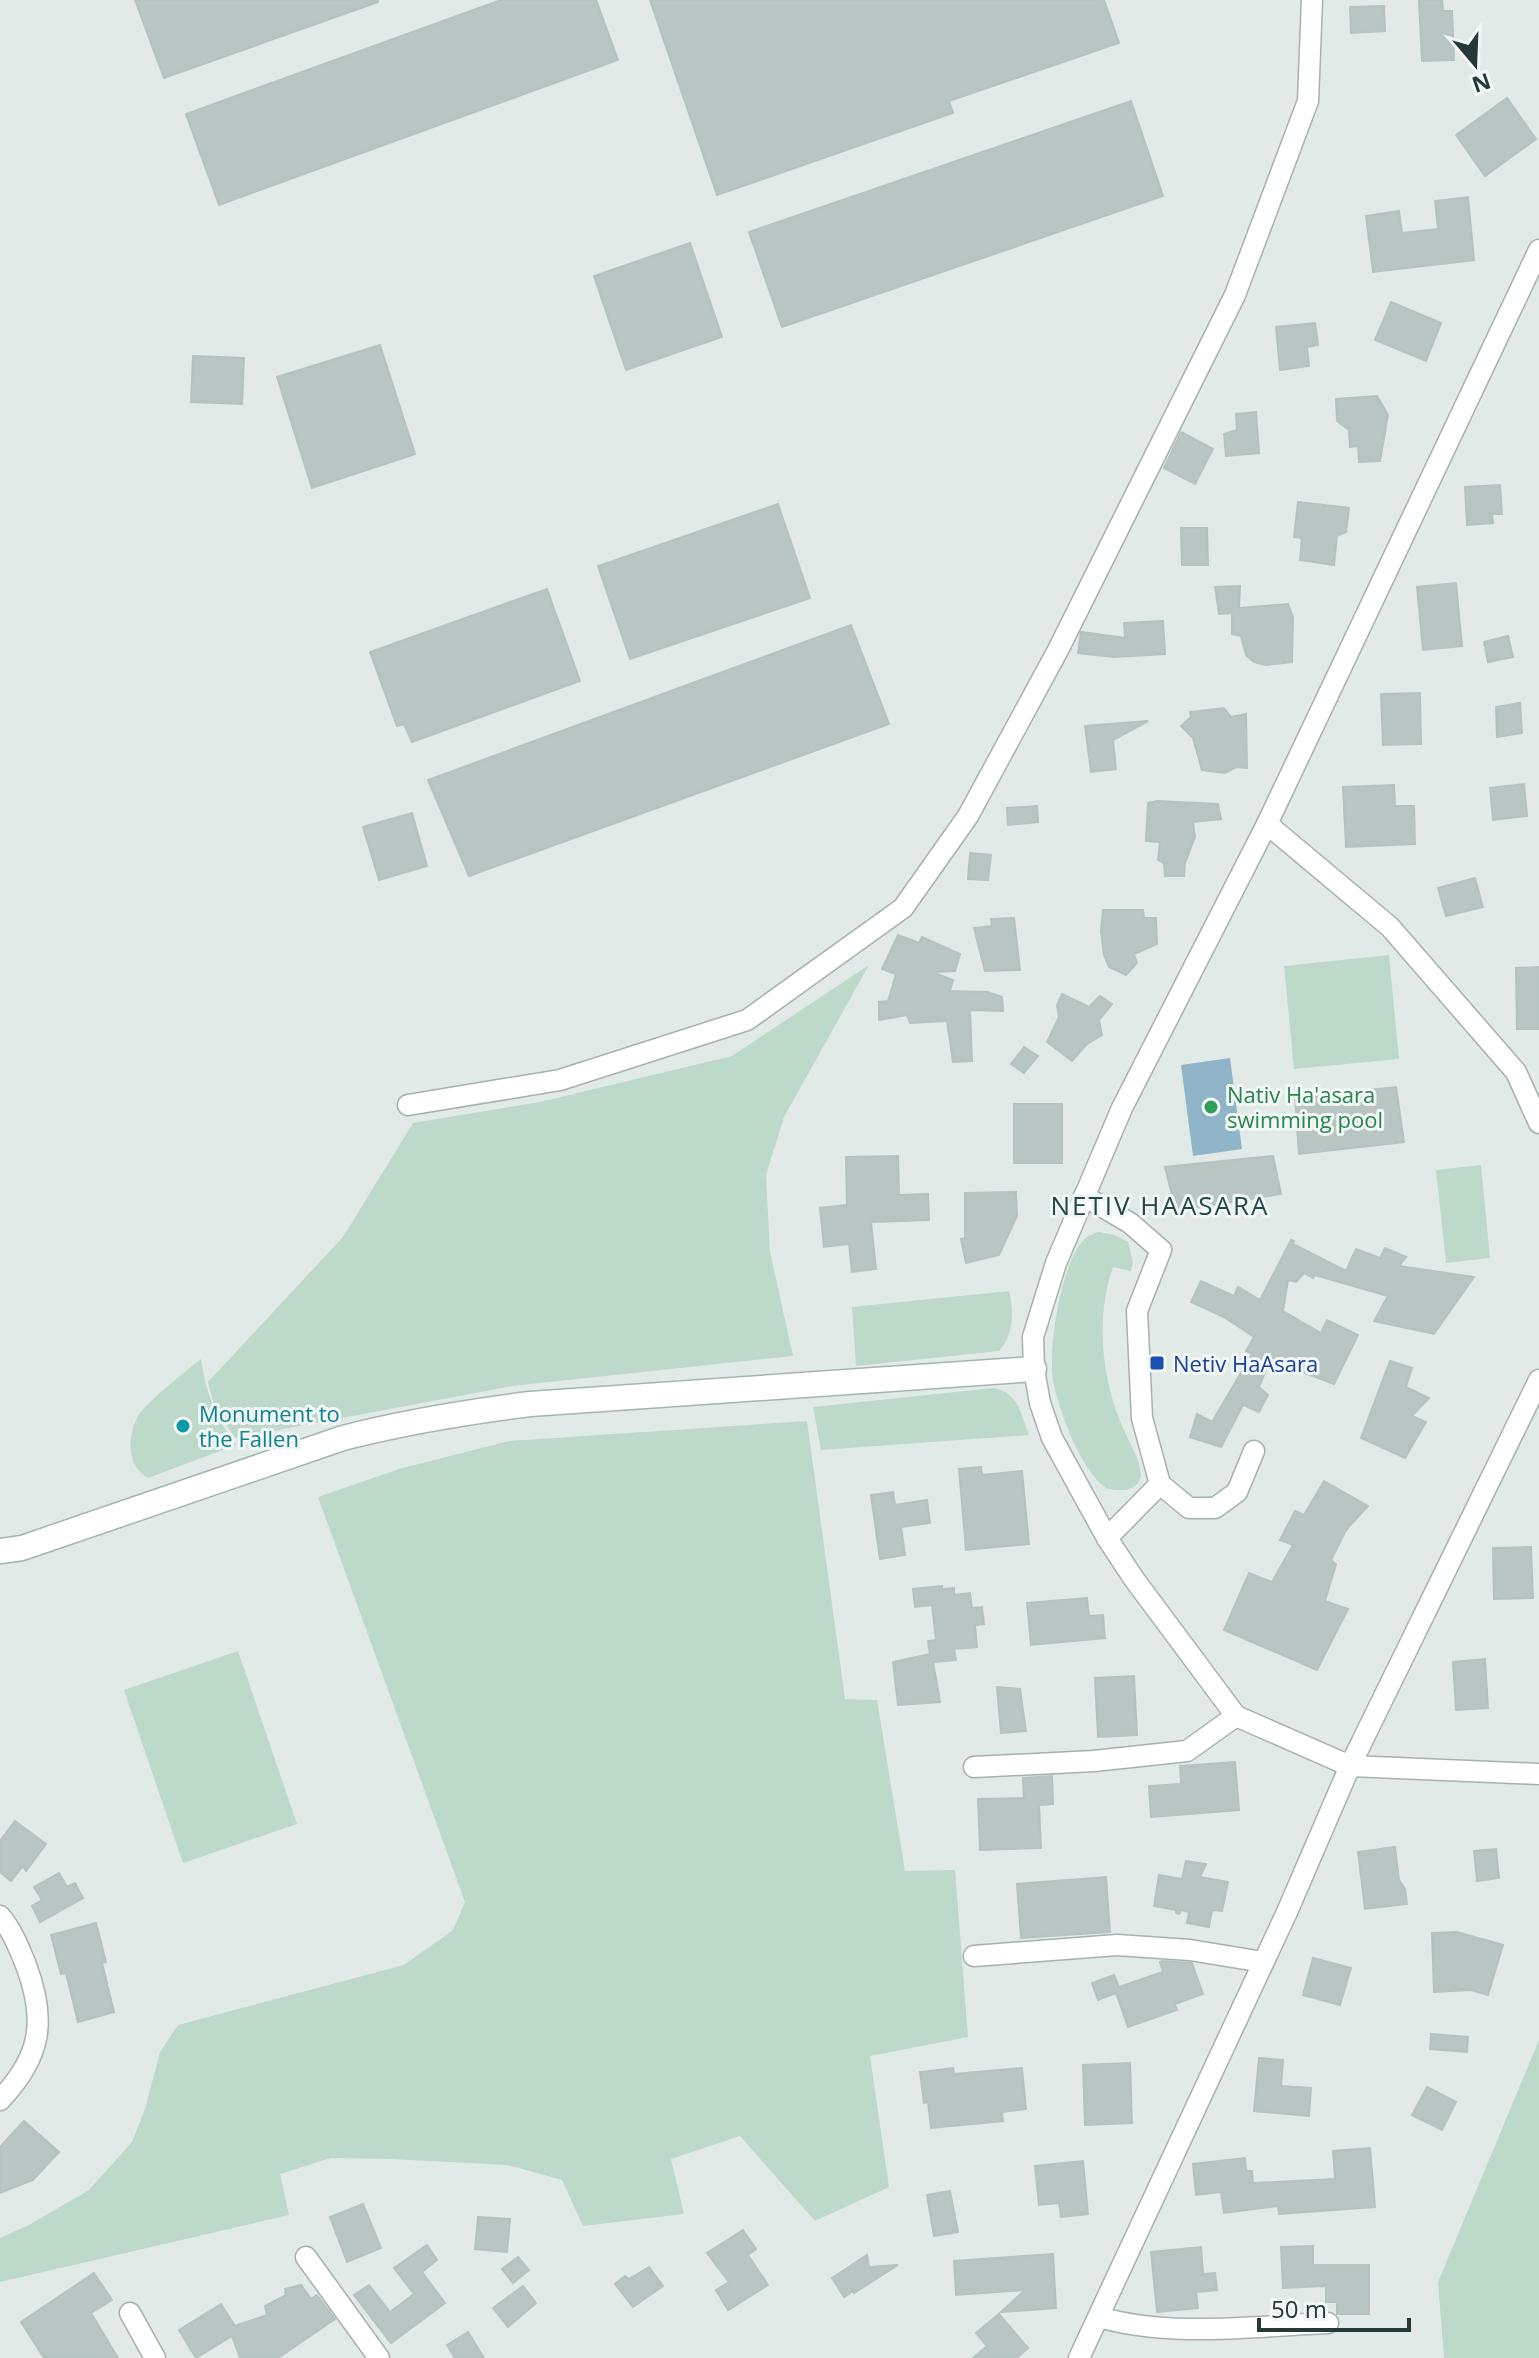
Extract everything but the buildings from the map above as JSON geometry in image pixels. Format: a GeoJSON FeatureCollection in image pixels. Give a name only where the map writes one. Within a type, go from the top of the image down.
{"type":"FeatureCollection","features":[{"type":"Feature","properties":{"kind":"street"},"geometry":{"type":"LineString","coordinates":[[408,1105],[560,1080],[747,1020],[903,908],[968,816],[1043,677],[1235,295],[1308,101],[1312,0]]}},
{"type":"Feature","properties":{"kind":"street"},"geometry":{"type":"LineString","coordinates":[[1539,250],[1267,824],[1122,1108],[1056,1263],[1033,1337],[1040,1403],[1052,1438],[1107,1538],[1134,1579],[1236,1716],[1350,1766],[1539,1774]]}},
{"type":"Feature","properties":{"kind":"street"},"geometry":{"type":"LineString","coordinates":[[1267,824],[1390,927],[1516,1072],[1539,1123]]}},
{"type":"Feature","properties":{"kind":"street"},"geometry":{"type":"LineString","coordinates":[[1084,1196],[1130,1223],[1161,1250],[1137,1311],[1142,1418],[1160,1484],[1189,1508],[1215,1508],[1237,1492],[1254,1451]]}},
{"type":"Feature","properties":{"kind":"street"},"geometry":{"type":"LineString","coordinates":[[0,1563],[11,1550],[318,1446],[395,1424],[530,1404],[1034,1369]]}},
{"type":"Feature","properties":{"kind":"street"},"geometry":{"type":"LineString","coordinates":[[1079,2358],[1263,1962],[1350,1766],[1539,1380]]}},
{"type":"Feature","properties":{"kind":"street"},"geometry":{"type":"LineString","coordinates":[[1107,1538],[1160,1484]]}},
{"type":"Feature","properties":{"kind":"street"},"geometry":{"type":"LineString","coordinates":[[974,1767],[1094,1761],[1187,1751],[1236,1716]]}},
{"type":"Feature","properties":{"kind":"street"},"geometry":{"type":"LineString","coordinates":[[0,1916],[21,1952],[34,1987],[39,2015],[33,2051],[20,2079],[0,2100]]}},
{"type":"Feature","properties":{"kind":"street"},"geometry":{"type":"LineString","coordinates":[[974,1956],[1117,1945],[1190,1950],[1263,1962]]}},
{"type":"Feature","properties":{"kind":"street"},"geometry":{"type":"LineString","coordinates":[[306,2257],[379,2358]]}},
{"type":"Feature","properties":{"kind":"street"},"geometry":{"type":"LineString","coordinates":[[130,2313],[155,2358]]}},
{"type":"Feature","properties":{"kind":"street"},"geometry":{"type":"LineString","coordinates":[[1099,2317],[1127,2325],[1180,2329],[1328,2323]]}},
{"type":"Feature","properties":{"kind":"green space"},"geometry":{"type":"Polygon","coordinates":[[[1389,955],[1399,1059],[1294,1069],[1284,966],[1389,955]]]}},
{"type":"Feature","properties":{"kind":"green space"},"geometry":{"type":"Polygon","coordinates":[[[869,965],[784,1117],[766,1175],[770,1252],[793,1356],[512,1386],[235,1438],[214,1405],[208,1382],[343,1237],[413,1123],[540,1102],[732,1056],[869,965]]]}},
{"type":"Feature","properties":{"kind":"green space"},"geometry":{"type":"Polygon","coordinates":[[[1481,1165],[1490,1258],[1446,1263],[1436,1170],[1481,1165]]]}},
{"type":"Feature","properties":{"kind":"green space"},"geometry":{"type":"Polygon","coordinates":[[[1098,1232],[1115,1235],[1128,1242],[1133,1262],[1131,1271],[1113,1267],[1104,1305],[1103,1325],[1108,1384],[1141,1473],[1135,1486],[1122,1490],[1108,1489],[1098,1481],[1080,1456],[1060,1407],[1053,1380],[1052,1348],[1062,1288],[1068,1269],[1084,1240],[1098,1232]]]}},
{"type":"Feature","properties":{"kind":"green space"},"geometry":{"type":"Polygon","coordinates":[[[1009,1291],[1012,1322],[1008,1338],[999,1351],[856,1366],[852,1307],[1009,1291]]]}},
{"type":"Feature","properties":{"kind":"green space"},"geometry":{"type":"Polygon","coordinates":[[[201,1359],[212,1404],[236,1445],[148,1478],[136,1467],[131,1451],[137,1418],[157,1395],[201,1359]]]}},
{"type":"Feature","properties":{"kind":"green space"},"geometry":{"type":"Polygon","coordinates":[[[994,1388],[1014,1399],[1029,1435],[821,1450],[813,1407],[994,1388]]]}},
{"type":"Feature","properties":{"kind":"green space"},"geometry":{"type":"Polygon","coordinates":[[[807,1421],[845,1699],[877,1700],[905,1871],[955,1870],[968,2037],[870,2056],[889,2187],[815,2221],[740,2136],[671,2159],[684,2214],[583,2226],[562,2180],[508,2165],[331,2158],[280,2174],[289,2215],[0,2282],[0,2238],[89,2190],[132,2142],[145,2109],[160,2052],[178,2025],[404,1965],[453,1930],[465,1902],[318,1497],[399,1469],[509,1441],[807,1421]]]}},
{"type":"Feature","properties":{"kind":"green space"},"geometry":{"type":"Polygon","coordinates":[[[238,1651],[297,1824],[183,1863],[124,1690],[238,1651]]]}},
{"type":"Feature","properties":{"kind":"green space"},"geometry":{"type":"Polygon","coordinates":[[[1539,2040],[1539,2358],[1444,2358],[1438,2282],[1539,2040]]]}},
{"type":"Feature","properties":{"kind":"water","name":"Nativ Ha'asara swimming pool"},"geometry":{"type":"Polygon","coordinates":[[[1230,1058],[1242,1149],[1193,1156],[1181,1065],[1230,1058]]]}},
{"type":"Feature","properties":{"kind":"place","name":"Nativ Ha'asara swimming pool"},"geometry":{"type":"Point","coordinates":[1211,1107]}},
{"type":"Feature","properties":{"kind":"place","name":"Netiv HaAsara"},"geometry":{"type":"Point","coordinates":[1157,1363]}},
{"type":"Feature","properties":{"kind":"place","name":"Monument to the Fallen"},"geometry":{"type":"Point","coordinates":[183,1426]}},
{"type":"Feature","properties":{"kind":"district","name":"NETIV HAASARA"},"geometry":{"type":"Point","coordinates":[1160,1205]}}]}
